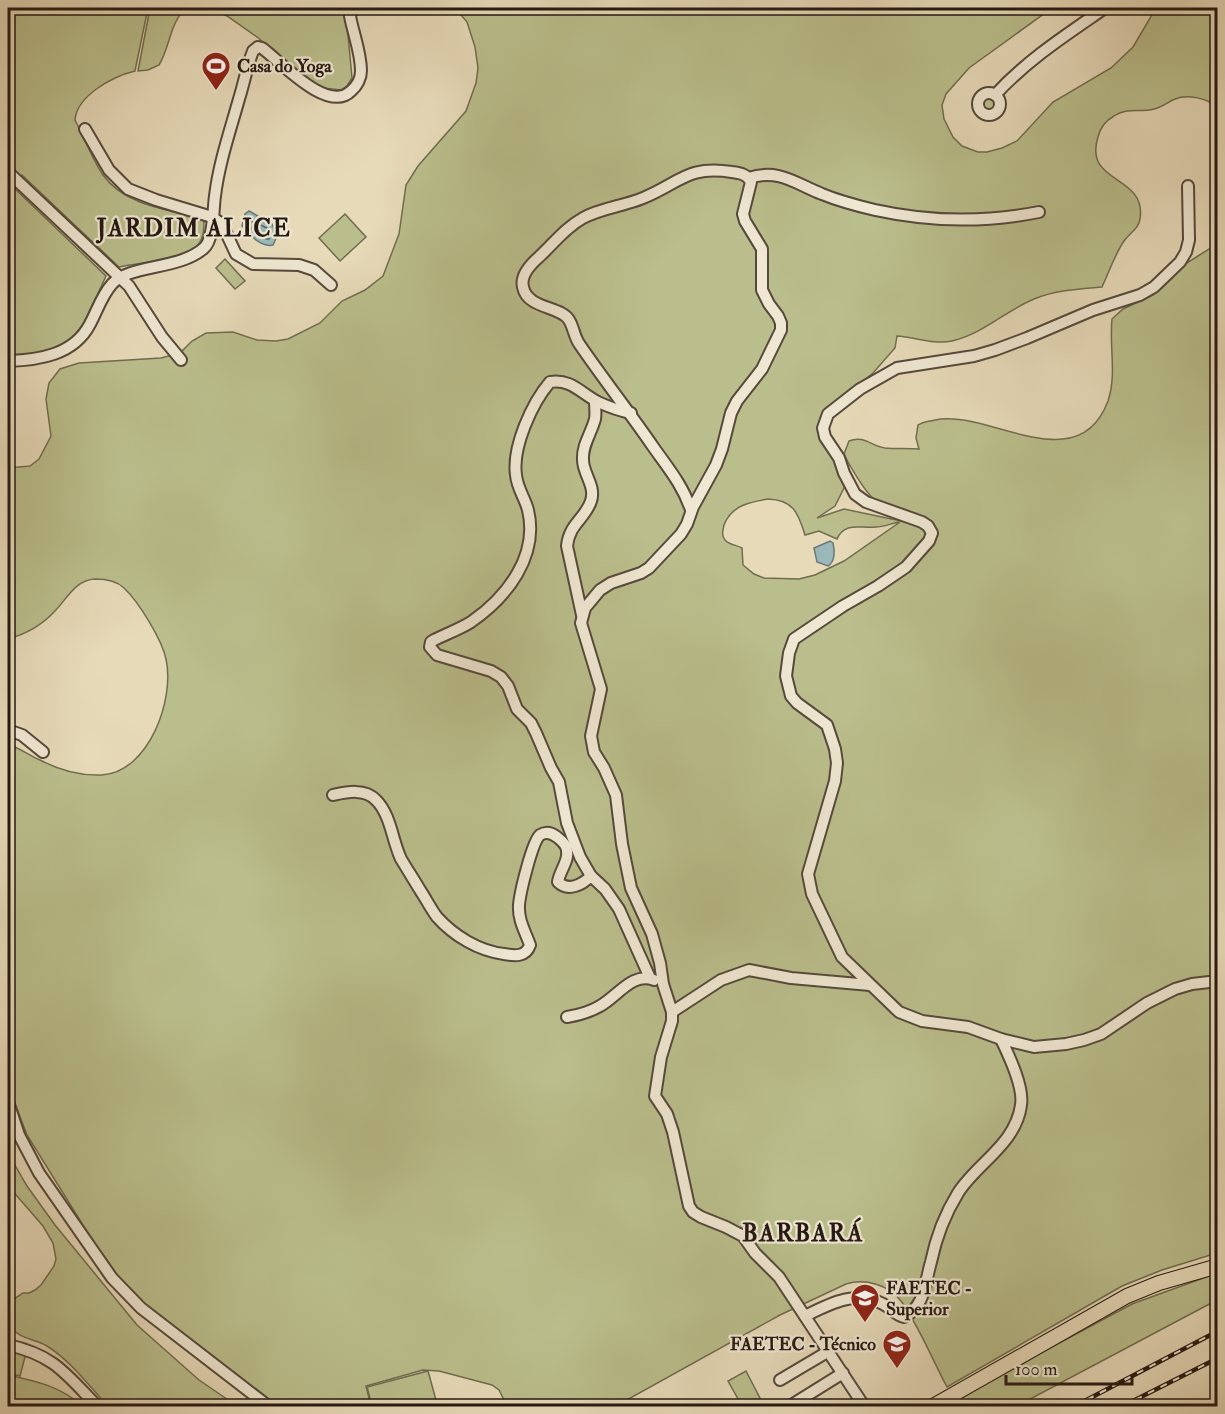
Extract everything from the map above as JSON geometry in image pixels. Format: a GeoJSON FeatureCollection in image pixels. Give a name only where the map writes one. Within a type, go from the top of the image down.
{"type":"FeatureCollection","features":[{"type":"Feature","properties":{"kind":"main road"},"geometry":{"type":"LineString","coordinates":[[933,1407],[1127,1296],[1159,1283],[1218,1266]]}},
{"type":"Feature","properties":{"kind":"street"},"geometry":{"type":"LineString","coordinates":[[8,361],[47,356],[72,345],[87,330],[111,286],[121,277],[181,261],[200,252],[209,242],[222,159],[254,51],[261,47],[318,92],[332,97],[346,95],[356,86],[360,73],[350,16],[354,8]]}},
{"type":"Feature","properties":{"kind":"street"},"geometry":{"type":"LineString","coordinates":[[995,95],[1035,57],[1105,8]]}},
{"type":"Feature","properties":{"kind":"street"},"geometry":{"type":"LineString","coordinates":[[85,129],[109,170],[128,189],[146,197],[212,217],[222,224],[236,254],[253,264],[298,265],[314,270],[332,285]]}},
{"type":"Feature","properties":{"kind":"street"},"geometry":{"type":"LineString","coordinates":[[691,510],[682,486],[631,413],[578,344],[569,320],[564,315],[538,304],[525,292],[523,280],[526,272],[557,237],[571,225],[593,213],[643,198],[689,174],[716,170],[742,174],[749,178],[764,174],[780,176],[846,202],[925,219],[978,220],[1039,212]]}},
{"type":"Feature","properties":{"kind":"street"},"geometry":{"type":"LineString","coordinates":[[8,172],[121,277],[136,295],[162,337],[181,360]]}},
{"type":"Feature","properties":{"kind":"street"},"geometry":{"type":"LineString","coordinates":[[582,617],[585,608],[600,590],[611,583],[649,568],[681,534],[691,510],[716,465],[734,407],[762,369],[781,330],[778,316],[762,290],[762,249],[743,214],[751,187],[749,178]]}},
{"type":"Feature","properties":{"kind":"street"},"geometry":{"type":"LineString","coordinates":[[1188,186],[1189,240],[1185,252],[1180,262],[1154,287],[1140,295],[1093,310],[994,350],[974,356],[897,368],[860,389],[833,408],[826,418],[823,432],[826,442],[839,458],[850,486],[860,499],[922,522],[932,533],[929,541],[906,567],[794,639],[786,676],[791,696],[827,725],[836,749],[835,782],[810,865],[809,884],[842,957],[899,1012],[910,1018],[956,1024],[1034,1047],[1051,1046],[1084,1040],[1101,1034],[1147,1003],[1175,988],[1218,981]]}},
{"type":"Feature","properties":{"kind":"street"},"geometry":{"type":"LineString","coordinates":[[631,413],[596,401],[566,382],[550,382],[519,442],[515,464],[518,486],[528,510],[528,543],[520,571],[514,580],[471,622],[430,644],[431,650],[437,655],[491,671],[501,677],[507,686],[517,709],[537,733],[559,782],[567,823],[580,857],[591,876],[605,889],[619,909],[650,978]]}},
{"type":"Feature","properties":{"kind":"street"},"geometry":{"type":"LineString","coordinates":[[596,401],[595,417],[583,453],[582,464],[592,498],[585,513],[572,528],[567,546],[584,633],[601,689],[591,744],[616,795],[622,844],[631,888],[652,934],[663,984],[672,1011],[672,1021],[661,1057],[655,1096],[667,1114],[673,1132],[689,1206],[693,1212],[743,1236],[755,1253],[779,1277],[864,1407]]}},
{"type":"Feature","properties":{"kind":"street"},"geometry":{"type":"LineString","coordinates":[[8,730],[22,735],[43,752]]}},
{"type":"Feature","properties":{"kind":"street"},"geometry":{"type":"LineString","coordinates":[[333,795],[349,791],[361,792],[374,798],[382,807],[401,858],[436,915],[463,940],[499,954],[523,955],[530,945],[522,929],[519,905],[531,855],[539,836],[552,833],[567,849],[567,856],[558,882],[561,885],[572,887],[583,883],[591,876]]}},
{"type":"Feature","properties":{"kind":"street"},"geometry":{"type":"LineString","coordinates":[[672,1011],[721,980],[749,970],[791,978],[870,985]]}},
{"type":"Feature","properties":{"kind":"street"},"geometry":{"type":"LineString","coordinates":[[567,1017],[599,1007],[632,982],[645,977],[663,984]]}},
{"type":"Feature","properties":{"kind":"street"},"geometry":{"type":"LineString","coordinates":[[803,1313],[848,1298],[874,1301],[904,1317],[918,1306],[934,1248],[958,1192],[1006,1139],[1018,1117],[1022,1102],[1011,1062],[1001,1039]]}},
{"type":"Feature","properties":{"kind":"street"},"geometry":{"type":"LineString","coordinates":[[8,1102],[19,1135],[39,1173],[112,1278],[141,1308],[268,1407]]}},
{"type":"Feature","properties":{"kind":"street"},"geometry":{"type":"LineString","coordinates":[[8,1345],[30,1351],[57,1365],[97,1407]]}},
{"type":"Feature","properties":{"kind":"street"},"geometry":{"type":"LineString","coordinates":[[780,1380],[829,1351]]}},
{"type":"Feature","properties":{"kind":"street"},"geometry":{"type":"LineString","coordinates":[[790,1407],[843,1373]]}},
{"type":"Feature","properties":{"kind":"green space"},"geometry":{"type":"Polygon","coordinates":[[[8,8],[148,8],[135,71],[107,82],[89,95],[77,111],[75,120],[99,169],[112,185],[123,194],[149,205],[204,219],[204,230],[197,246],[181,255],[119,267],[22,175],[13,187],[106,276],[82,326],[73,337],[49,351],[8,356],[8,8]]]}},
{"type":"Feature","properties":{"kind":"green space"},"geometry":{"type":"Polygon","coordinates":[[[150,8],[186,8],[173,27],[159,65],[138,71],[150,8]]]}},
{"type":"Feature","properties":{"kind":"green space"},"geometry":{"type":"Polygon","coordinates":[[[210,8],[348,8],[346,13],[352,78],[341,90],[323,88],[310,81],[257,37],[227,16],[210,8]]]}},
{"type":"Feature","properties":{"kind":"green space"},"geometry":{"type":"Polygon","coordinates":[[[455,8],[1052,8],[969,68],[946,94],[942,105],[944,119],[953,137],[962,146],[978,152],[987,152],[1017,141],[1053,102],[1111,68],[1133,47],[1156,8],[1217,8],[1217,108],[1203,99],[1180,98],[1154,109],[1119,113],[1108,120],[1100,131],[1096,152],[1099,164],[1134,194],[1140,205],[1138,226],[1121,246],[1102,287],[1067,290],[1042,296],[1023,304],[974,333],[952,341],[931,341],[897,336],[895,348],[873,373],[831,407],[823,443],[847,482],[835,506],[817,518],[844,509],[901,521],[905,519],[873,498],[857,477],[844,454],[849,441],[859,439],[885,448],[919,449],[916,438],[918,425],[935,420],[956,419],[1029,436],[1054,439],[1075,436],[1094,425],[1108,401],[1112,381],[1112,319],[1123,309],[1153,295],[1182,266],[1217,244],[1217,1253],[1162,1270],[1122,1286],[947,1387],[919,1331],[896,1295],[876,1284],[853,1282],[780,1315],[616,1406],[507,1406],[499,1390],[492,1385],[439,1371],[423,1370],[366,1386],[371,1406],[273,1406],[149,1309],[122,1285],[27,1135],[8,1085],[8,744],[47,764],[70,772],[102,775],[119,771],[145,748],[155,731],[162,712],[168,675],[164,651],[136,602],[121,586],[103,579],[88,580],[77,586],[44,621],[27,632],[8,639],[8,468],[30,466],[39,459],[51,436],[46,399],[49,383],[60,369],[79,363],[161,358],[180,353],[192,341],[206,333],[233,332],[257,340],[288,339],[320,323],[342,301],[365,290],[383,276],[399,234],[406,185],[418,166],[466,111],[476,83],[478,68],[475,47],[467,22],[455,8]],[[761,500],[736,509],[727,519],[723,531],[727,542],[742,548],[743,565],[754,574],[764,578],[799,579],[815,575],[844,561],[900,522],[879,527],[849,528],[840,533],[837,539],[819,531],[805,535],[793,509],[776,500],[761,500]]]}},
{"type":"Feature","properties":{"kind":"green space"},"geometry":{"type":"Polygon","coordinates":[[[989,95],[995,98],[998,104],[995,110],[989,113],[983,110],[980,104],[983,98],[989,95]]]}},
{"type":"Feature","properties":{"kind":"green space"},"geometry":{"type":"Polygon","coordinates":[[[345,214],[366,237],[340,261],[319,238],[345,214]]]}},
{"type":"Feature","properties":{"kind":"green space"},"geometry":{"type":"Polygon","coordinates":[[[225,259],[245,281],[235,289],[216,268],[225,259]]]}},
{"type":"Feature","properties":{"kind":"green space"},"geometry":{"type":"Polygon","coordinates":[[[8,1153],[27,1186],[55,1225],[137,1325],[199,1380],[237,1406],[108,1406],[56,1352],[24,1337],[11,1327],[8,1320],[8,1303],[41,1285],[56,1259],[53,1243],[43,1226],[10,1188],[8,1153]]]}},
{"type":"Feature","properties":{"kind":"green space"},"geometry":{"type":"Polygon","coordinates":[[[1217,1273],[1217,1300],[1017,1406],[942,1406],[1132,1304],[1217,1273]]]}},
{"type":"Feature","properties":{"kind":"green space"},"geometry":{"type":"Polygon","coordinates":[[[8,1348],[26,1353],[20,1376],[8,1373],[8,1348]]]}},
{"type":"Feature","properties":{"kind":"green space"},"geometry":{"type":"Polygon","coordinates":[[[428,1371],[436,1400],[411,1406],[372,1406],[367,1387],[428,1371]]]}},
{"type":"Feature","properties":{"kind":"green space"},"geometry":{"type":"Polygon","coordinates":[[[746,1371],[762,1402],[754,1406],[742,1406],[728,1381],[746,1371]]]}},
{"type":"Feature","properties":{"kind":"green space"},"geometry":{"type":"Polygon","coordinates":[[[8,1375],[56,1389],[82,1406],[8,1406],[8,1375]]]}},
{"type":"Feature","properties":{"kind":"water"},"geometry":{"type":"Polygon","coordinates":[[[249,211],[272,224],[277,236],[273,245],[260,242],[242,226],[245,214],[249,211]]]}},
{"type":"Feature","properties":{"kind":"water"},"geometry":{"type":"Polygon","coordinates":[[[830,541],[833,543],[834,553],[832,562],[828,566],[817,562],[814,548],[830,541]]]}},
{"type":"Feature","properties":{"kind":"railway"},"geometry":{"type":"LineString","coordinates":[[1075,1406],[1218,1331]]}},
{"type":"Feature","properties":{"kind":"railway"},"geometry":{"type":"LineString","coordinates":[[1123,1406],[1218,1358]]}},
{"type":"Feature","properties":{"kind":"place","name":"Casa do Yoga"},"geometry":{"type":"Point","coordinates":[216,92]}},
{"type":"Feature","properties":{"kind":"place","name":"FAETEC - Superior"},"geometry":{"type":"Point","coordinates":[865,1324]}},
{"type":"Feature","properties":{"kind":"place","name":"FAETEC - Técnico"},"geometry":{"type":"Point","coordinates":[897,1370]}},
{"type":"Feature","properties":{"kind":"district","name":"JARDIM ALICE"},"geometry":{"type":"Point","coordinates":[194,228]}},
{"type":"Feature","properties":{"kind":"district","name":"BARBARÁ"},"geometry":{"type":"Point","coordinates":[803,1233]}}]}
